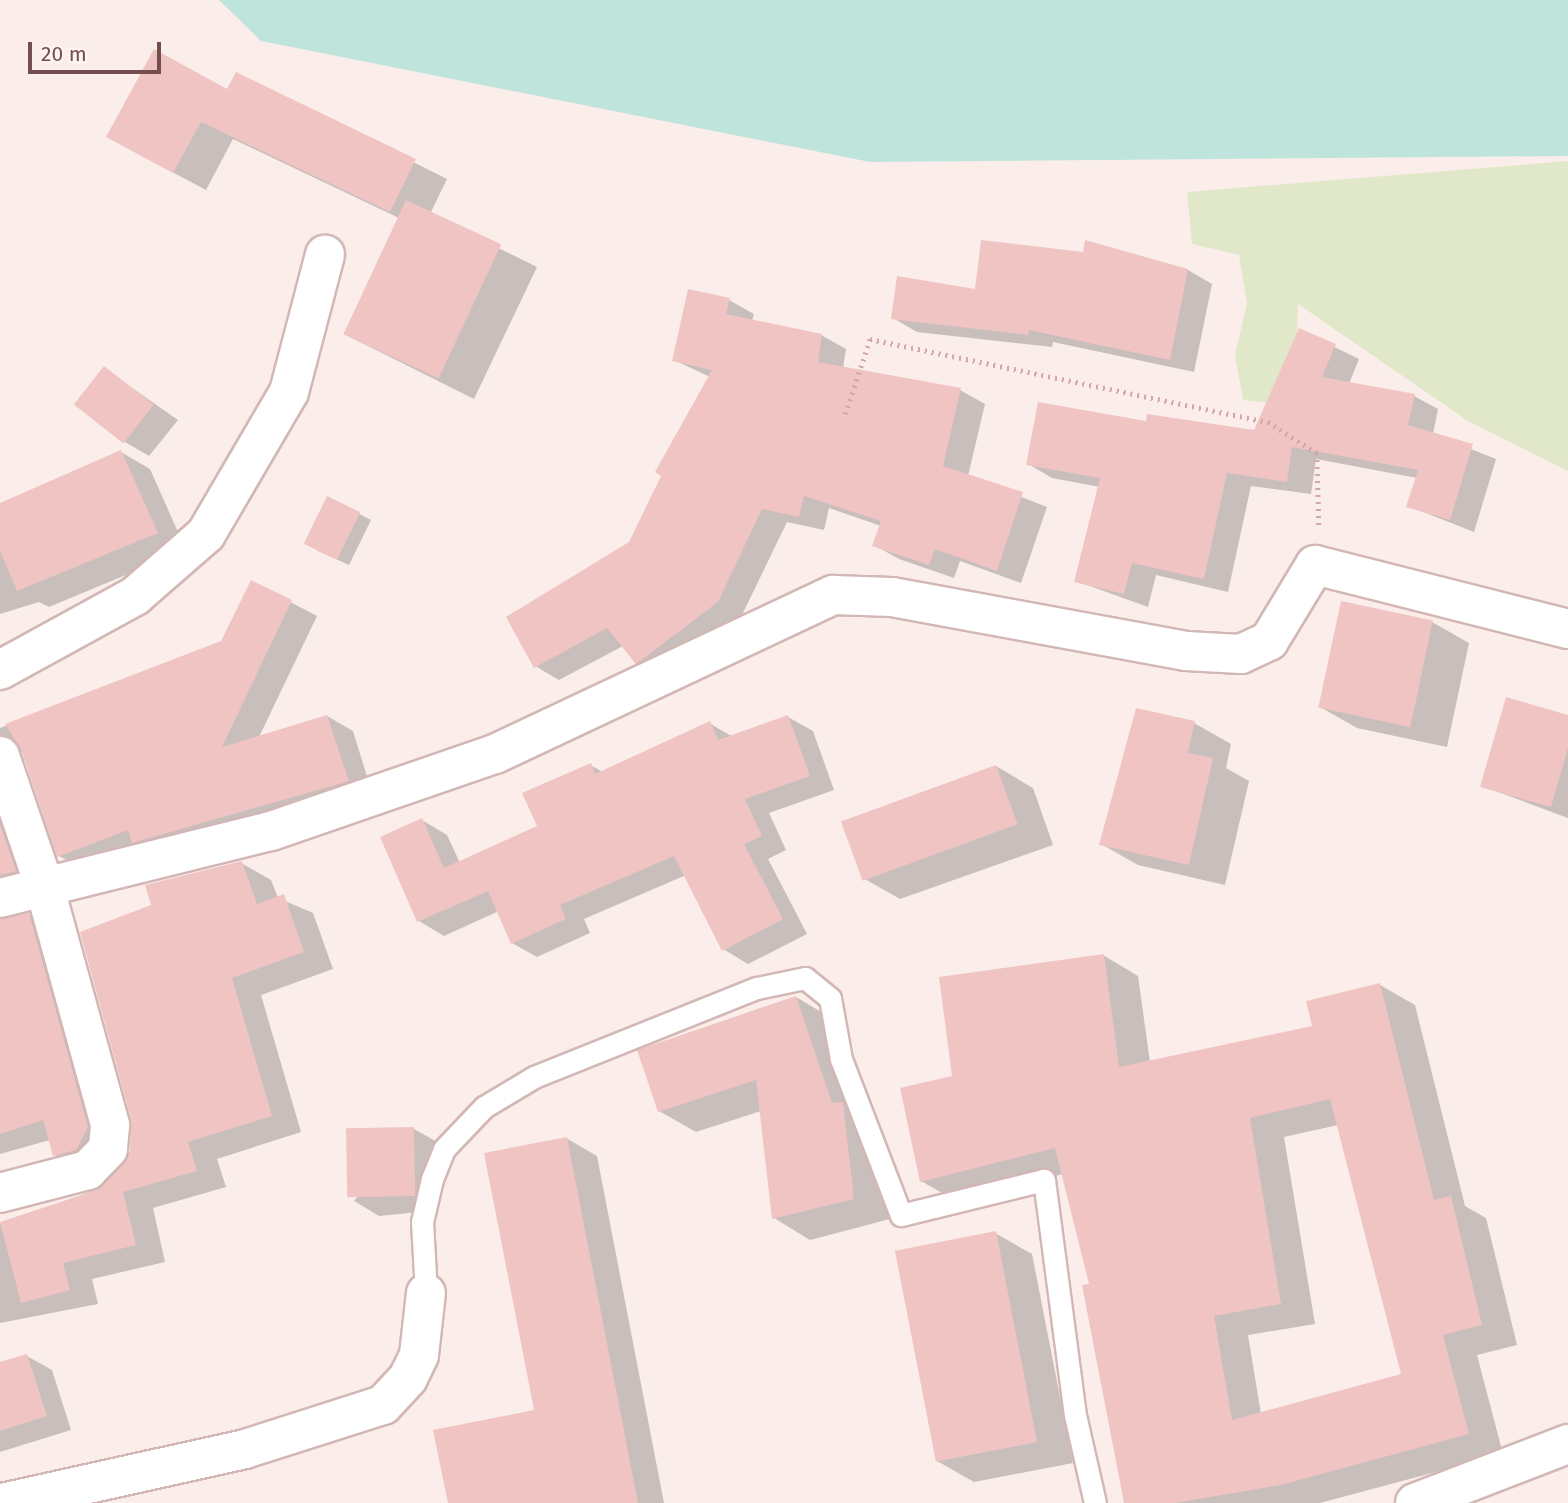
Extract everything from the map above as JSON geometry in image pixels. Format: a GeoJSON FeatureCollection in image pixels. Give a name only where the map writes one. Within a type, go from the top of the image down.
{"type":"FeatureCollection","features":[{"type":"Feature","properties":{"kind":"street"},"geometry":{"type":"LineString","coordinates":[[0,670],[135,596],[206,534],[289,392],[325,255]]}},
{"type":"Feature","properties":{"kind":"street"},"geometry":{"type":"LineString","coordinates":[[0,898],[271,831],[495,754],[833,595],[892,597],[1186,651],[1241,654],[1269,641],[1315,565],[1568,629]]}},
{"type":"Feature","properties":{"kind":"street"},"geometry":{"type":"LineString","coordinates":[[0,757],[44,885],[108,1113],[109,1141],[88,1170],[0,1193]]}},
{"type":"Feature","properties":{"kind":"street"},"geometry":{"type":"LineString","coordinates":[[2,1503],[245,1449],[383,1405],[408,1378],[419,1354],[426,1293]]}},
{"type":"Feature","properties":{"kind":"street"},"geometry":{"type":"LineString","coordinates":[[1415,1503],[1568,1444]]}},
{"type":"Feature","properties":{"kind":"lane"},"geometry":{"type":"LineString","coordinates":[[426,1293],[422,1222],[432,1179],[444,1149],[484,1107],[534,1077],[732,998],[805,978],[830,998],[841,1059],[901,1215],[1044,1180],[1075,1415],[1095,1503]]}},
{"type":"Feature","properties":{"kind":"path"},"geometry":{"type":"LineString","coordinates":[[845,414],[870,338],[1268,422],[1317,453],[1323,485],[1315,565]]}},
{"type":"Feature","properties":{"kind":"green space"},"geometry":{"type":"Polygon","coordinates":[[[1568,161],[1568,471],[1468,421],[1298,304],[1296,365],[1269,403],[1243,400],[1235,355],[1247,303],[1239,255],[1192,244],[1187,192],[1568,161]]]}},
{"type":"Feature","properties":{"kind":"water"},"geometry":{"type":"Polygon","coordinates":[[[219,0],[1568,0],[1568,156],[870,162],[261,41],[219,0]]]}},
{"type":"Feature","properties":{"kind":"building"},"geometry":{"type":"Polygon","coordinates":[[[154,49],[227,89],[236,72],[416,159],[390,212],[201,122],[173,173],[106,137],[154,49]]]}},
{"type":"Feature","properties":{"kind":"building"},"geometry":{"type":"Polygon","coordinates":[[[406,200],[501,244],[439,379],[343,334],[406,200]]]}},
{"type":"Feature","properties":{"kind":"building"},"geometry":{"type":"Polygon","coordinates":[[[981,240],[1083,252],[1085,240],[1188,269],[1170,360],[1029,330],[1028,335],[891,319],[897,276],[975,289],[981,240]]]}},
{"type":"Feature","properties":{"kind":"building"},"geometry":{"type":"Polygon","coordinates":[[[688,289],[730,298],[726,314],[822,334],[818,362],[961,388],[943,466],[1023,492],[997,571],[935,549],[929,565],[872,546],[881,521],[804,496],[799,517],[762,509],[718,602],[636,664],[607,628],[534,668],[506,617],[629,542],[661,476],[655,472],[712,370],[672,361],[688,289]]]}},
{"type":"Feature","properties":{"kind":"building"},"geometry":{"type":"Polygon","coordinates":[[[1299,328],[1336,344],[1322,377],[1415,394],[1408,425],[1473,444],[1450,520],[1406,507],[1418,470],[1292,447],[1287,482],[1227,473],[1204,579],[1132,563],[1124,594],[1074,582],[1100,478],[1026,465],[1038,402],[1146,421],[1147,414],[1254,430],[1299,328]]]}},
{"type":"Feature","properties":{"kind":"building"},"geometry":{"type":"Polygon","coordinates":[[[104,366],[154,405],[123,443],[74,405],[104,366]]]}},
{"type":"Feature","properties":{"kind":"building"},"geometry":{"type":"Polygon","coordinates":[[[121,450],[158,533],[17,591],[0,551],[0,503],[121,450]]]}},
{"type":"Feature","properties":{"kind":"building"},"geometry":{"type":"Polygon","coordinates":[[[327,496],[360,512],[337,560],[304,544],[327,496]]]}},
{"type":"Feature","properties":{"kind":"building"},"geometry":{"type":"Polygon","coordinates":[[[251,580],[292,600],[222,747],[327,715],[349,781],[132,843],[128,830],[57,857],[21,749],[5,724],[221,641],[251,580]]]}},
{"type":"Feature","properties":{"kind":"building"},"geometry":{"type":"Polygon","coordinates":[[[1341,601],[1433,621],[1410,727],[1318,708],[1341,601]]]}},
{"type":"Feature","properties":{"kind":"building"},"geometry":{"type":"Polygon","coordinates":[[[1506,697],[1568,715],[1568,748],[1551,807],[1480,787],[1506,697]]]}},
{"type":"Feature","properties":{"kind":"building"},"geometry":{"type":"Polygon","coordinates":[[[1136,708],[1195,721],[1188,753],[1213,758],[1189,865],[1099,845],[1136,708]]]}},
{"type":"Feature","properties":{"kind":"building"},"geometry":{"type":"Polygon","coordinates":[[[788,715],[810,776],[745,799],[762,836],[744,844],[783,919],[722,951],[674,856],[560,905],[566,919],[511,944],[488,891],[417,922],[380,837],[422,818],[444,868],[537,826],[522,793],[591,763],[595,774],[710,721],[718,740],[788,715]]]}},
{"type":"Feature","properties":{"kind":"building"},"geometry":{"type":"Polygon","coordinates":[[[996,765],[1018,824],[862,881],[841,821],[996,765]]]}},
{"type":"Feature","properties":{"kind":"building"},"geometry":{"type":"Polygon","coordinates":[[[0,824],[16,871],[0,875],[0,824]]]}},
{"type":"Feature","properties":{"kind":"building"},"geometry":{"type":"Polygon","coordinates":[[[242,861],[257,904],[284,894],[304,952],[232,978],[272,1116],[188,1142],[197,1171],[123,1192],[136,1245],[63,1263],[70,1290],[21,1303],[0,1222],[94,1191],[130,1151],[131,1119],[80,932],[151,905],[145,885],[242,861]]]}},
{"type":"Feature","properties":{"kind":"building"},"geometry":{"type":"Polygon","coordinates":[[[29,913],[88,1127],[76,1150],[53,1156],[43,1120],[0,1134],[0,919],[29,913]]]}},
{"type":"Feature","properties":{"kind":"building"},"geometry":{"type":"Polygon","coordinates":[[[1104,954],[1119,1067],[1312,1026],[1306,1001],[1380,983],[1434,1200],[1451,1196],[1482,1325],[1443,1335],[1469,1434],[1281,1485],[1175,1503],[1124,1503],[1082,1285],[1089,1284],[1055,1148],[920,1182],[900,1088],[952,1076],[939,977],[1104,954]],[[1330,1099],[1250,1118],[1281,1304],[1214,1316],[1232,1420],[1401,1374],[1330,1099]]]}},
{"type":"Feature","properties":{"kind":"building"},"geometry":{"type":"Polygon","coordinates":[[[796,996],[832,1103],[843,1102],[854,1199],[772,1219],[756,1080],[658,1112],[637,1050],[796,996]]]}},
{"type":"Feature","properties":{"kind":"building"},"geometry":{"type":"Polygon","coordinates":[[[414,1127],[415,1196],[347,1197],[346,1128],[414,1127]]]}},
{"type":"Feature","properties":{"kind":"building"},"geometry":{"type":"Polygon","coordinates":[[[567,1137],[638,1503],[448,1503],[433,1430],[534,1410],[484,1153],[567,1137]]]}},
{"type":"Feature","properties":{"kind":"building"},"geometry":{"type":"Polygon","coordinates":[[[996,1231],[1037,1442],[936,1462],[895,1251],[996,1231]]]}},
{"type":"Feature","properties":{"kind":"building"},"geometry":{"type":"Polygon","coordinates":[[[27,1354],[47,1416],[0,1431],[0,1362],[27,1354]]]}}]}
